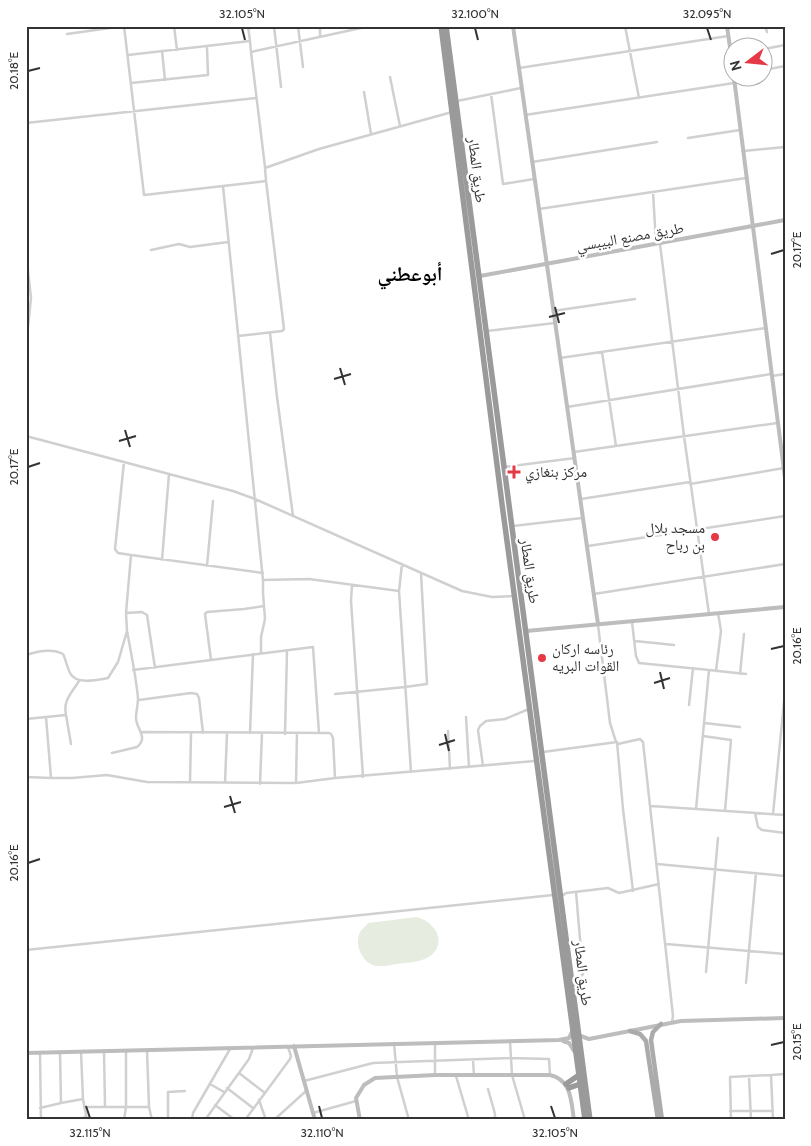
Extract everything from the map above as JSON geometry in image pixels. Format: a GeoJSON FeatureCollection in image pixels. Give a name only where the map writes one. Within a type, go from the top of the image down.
{"type":"FeatureCollection","features":[{"type":"Feature","properties":{"kind":"highway","name":"طريق المطار"},"geometry":{"type":"LineString","coordinates":[[441,26],[452,112],[480,276],[560,888],[558,896],[576,1033],[590,1120]]}},
{"type":"Feature","properties":{"kind":"highway","name":"طريق المطار"},"geometry":{"type":"LineString","coordinates":[[446,26],[536,761],[571,979],[576,1033],[576,1058],[584,1120]]}},
{"type":"Feature","properties":{"kind":"highway"},"geometry":{"type":"LineString","coordinates":[[567,1086],[579,1075]]}},
{"type":"Feature","properties":{"kind":"highway"},"geometry":{"type":"LineString","coordinates":[[567,1086],[580,1084]]}},
{"type":"Feature","properties":{"kind":"main road"},"geometry":{"type":"LineString","coordinates":[[661,1024],[653,1032],[651,1043],[662,1120]]}},
{"type":"Feature","properties":{"kind":"main road"},"geometry":{"type":"LineString","coordinates":[[630,1031],[640,1034],[646,1041],[658,1120]]}},
{"type":"Feature","properties":{"kind":"street"},"geometry":{"type":"LineString","coordinates":[[67,34],[124,26],[144,194],[266,181]]}},
{"type":"Feature","properties":{"kind":"street"},"geometry":{"type":"LineString","coordinates":[[174,26],[177,50]]}},
{"type":"Feature","properties":{"kind":"street"},"geometry":{"type":"LineString","coordinates":[[238,336],[270,333],[283,331],[284,329],[248,26]]}},
{"type":"Feature","properties":{"kind":"street"},"geometry":{"type":"LineString","coordinates":[[274,26],[280,86]]}},
{"type":"Feature","properties":{"kind":"street"},"geometry":{"type":"LineString","coordinates":[[298,26],[303,67]]}},
{"type":"Feature","properties":{"kind":"street"},"geometry":{"type":"LineString","coordinates":[[320,26],[320,37]]}},
{"type":"Feature","properties":{"kind":"street"},"geometry":{"type":"LineString","coordinates":[[251,52],[370,26]]}},
{"type":"Feature","properties":{"kind":"street"},"geometry":{"type":"LineString","coordinates":[[513,26],[588,546],[610,723],[617,743],[633,891]]}},
{"type":"Feature","properties":{"kind":"street"},"geometry":{"type":"LineString","coordinates":[[625,26],[638,98]]}},
{"type":"Feature","properties":{"kind":"street"},"geometry":{"type":"LineString","coordinates":[[519,68],[728,36],[727,26]]}},
{"type":"Feature","properties":{"kind":"street"},"geometry":{"type":"LineString","coordinates":[[765,26],[767,32]]}},
{"type":"Feature","properties":{"kind":"street"},"geometry":{"type":"LineString","coordinates":[[128,55],[250,41]]}},
{"type":"Feature","properties":{"kind":"street"},"geometry":{"type":"LineString","coordinates":[[131,84],[209,74],[207,46]]}},
{"type":"Feature","properties":{"kind":"street"},"geometry":{"type":"LineString","coordinates":[[162,51],[165,80]]}},
{"type":"Feature","properties":{"kind":"street"},"geometry":{"type":"LineString","coordinates":[[390,77],[400,126]]}},
{"type":"Feature","properties":{"kind":"street"},"geometry":{"type":"LineString","coordinates":[[525,115],[724,85]]}},
{"type":"Feature","properties":{"kind":"street"},"geometry":{"type":"LineString","coordinates":[[456,102],[522,88]]}},
{"type":"Feature","properties":{"kind":"street"},"geometry":{"type":"LineString","coordinates":[[735,88],[785,476]]}},
{"type":"Feature","properties":{"kind":"street"},"geometry":{"type":"LineString","coordinates":[[364,92],[371,134]]}},
{"type":"Feature","properties":{"kind":"street"},"geometry":{"type":"LineString","coordinates":[[491,94],[503,184],[534,179]]}},
{"type":"Feature","properties":{"kind":"street"},"geometry":{"type":"LineString","coordinates":[[26,123],[256,98]]}},
{"type":"Feature","properties":{"kind":"street"},"geometry":{"type":"LineString","coordinates":[[265,168],[319,149],[452,112]]}},
{"type":"Feature","properties":{"kind":"street"},"geometry":{"type":"LineString","coordinates":[[688,138],[740,130]]}},
{"type":"Feature","properties":{"kind":"street"},"geometry":{"type":"LineString","coordinates":[[532,162],[657,142]]}},
{"type":"Feature","properties":{"kind":"street"},"geometry":{"type":"LineString","coordinates":[[743,151],[785,147]]}},
{"type":"Feature","properties":{"kind":"street"},"geometry":{"type":"LineString","coordinates":[[539,209],[746,178]]}},
{"type":"Feature","properties":{"kind":"street"},"geometry":{"type":"LineString","coordinates":[[223,186],[263,573],[262,593],[265,619],[261,637],[261,653]]}},
{"type":"Feature","properties":{"kind":"street"},"geometry":{"type":"LineString","coordinates":[[653,192],[658,244],[709,614]]}},
{"type":"Feature","properties":{"kind":"street","name":"طريق مصنع البيبسي"},"geometry":{"type":"LineString","coordinates":[[480,276],[785,220]]}},
{"type":"Feature","properties":{"kind":"street"},"geometry":{"type":"LineString","coordinates":[[151,250],[179,244],[190,246],[228,242]]}},
{"type":"Feature","properties":{"kind":"street"},"geometry":{"type":"LineString","coordinates":[[26,254],[31,298],[26,346]]}},
{"type":"Feature","properties":{"kind":"street"},"geometry":{"type":"LineString","coordinates":[[553,311],[635,299]]}},
{"type":"Feature","properties":{"kind":"street"},"geometry":{"type":"LineString","coordinates":[[486,331],[555,323]]}},
{"type":"Feature","properties":{"kind":"street"},"geometry":{"type":"LineString","coordinates":[[560,358],[766,328]]}},
{"type":"Feature","properties":{"kind":"street"},"geometry":{"type":"LineString","coordinates":[[270,333],[293,516]]}},
{"type":"Feature","properties":{"kind":"street"},"geometry":{"type":"LineString","coordinates":[[602,352],[616,446]]}},
{"type":"Feature","properties":{"kind":"street"},"geometry":{"type":"LineString","coordinates":[[567,407],[678,388],[785,374]]}},
{"type":"Feature","properties":{"kind":"street"},"geometry":{"type":"LineString","coordinates":[[574,452],[777,423]]}},
{"type":"Feature","properties":{"kind":"street"},"geometry":{"type":"LineString","coordinates":[[26,436],[233,491],[470,593],[500,598],[515,596]]}},
{"type":"Feature","properties":{"kind":"street"},"geometry":{"type":"LineString","coordinates":[[504,467],[575,458]]}},
{"type":"Feature","properties":{"kind":"street"},"geometry":{"type":"LineString","coordinates":[[124,462],[115,549],[118,553],[263,573]]}},
{"type":"Feature","properties":{"kind":"street"},"geometry":{"type":"LineString","coordinates":[[581,499],[784,468]]}},
{"type":"Feature","properties":{"kind":"street"},"geometry":{"type":"LineString","coordinates":[[162,560],[169,474]]}},
{"type":"Feature","properties":{"kind":"street"},"geometry":{"type":"LineString","coordinates":[[207,566],[213,501]]}},
{"type":"Feature","properties":{"kind":"street"},"geometry":{"type":"LineString","coordinates":[[588,546],[785,516]]}},
{"type":"Feature","properties":{"kind":"street"},"geometry":{"type":"LineString","coordinates":[[512,526],[584,518]]}},
{"type":"Feature","properties":{"kind":"street"},"geometry":{"type":"LineString","coordinates":[[112,753],[137,747],[142,741],[142,732],[136,721],[138,700],[126,613],[132,556]]}},
{"type":"Feature","properties":{"kind":"street"},"geometry":{"type":"LineString","coordinates":[[402,564],[399,591],[411,772]]}},
{"type":"Feature","properties":{"kind":"street"},"geometry":{"type":"LineString","coordinates":[[594,594],[785,564]]}},
{"type":"Feature","properties":{"kind":"street"},"geometry":{"type":"LineString","coordinates":[[335,694],[427,684],[421,572]]}},
{"type":"Feature","properties":{"kind":"street"},"geometry":{"type":"LineString","coordinates":[[263,580],[309,579],[399,591]]}},
{"type":"Feature","properties":{"kind":"street"},"geometry":{"type":"LineString","coordinates":[[352,585],[350,600],[363,777]]}},
{"type":"Feature","properties":{"kind":"street"},"geometry":{"type":"LineString","coordinates":[[211,660],[205,614],[207,612],[264,606]]}},
{"type":"Feature","properties":{"kind":"street"},"geometry":{"type":"LineString","coordinates":[[526,631],[785,606]]}},
{"type":"Feature","properties":{"kind":"street"},"geometry":{"type":"LineString","coordinates":[[126,613],[142,612],[147,615],[155,668]]}},
{"type":"Feature","properties":{"kind":"street"},"geometry":{"type":"LineString","coordinates":[[716,671],[721,633],[718,613]]}},
{"type":"Feature","properties":{"kind":"street"},"geometry":{"type":"LineString","coordinates":[[632,621],[637,661],[639,663],[746,674]]}},
{"type":"Feature","properties":{"kind":"street"},"geometry":{"type":"LineString","coordinates":[[26,655],[48,651],[60,652],[64,656],[71,676],[80,681],[106,679],[118,662],[127,631]]}},
{"type":"Feature","properties":{"kind":"street"},"geometry":{"type":"LineString","coordinates":[[740,674],[744,634]]}},
{"type":"Feature","properties":{"kind":"street"},"geometry":{"type":"LineString","coordinates":[[635,641],[674,645]]}},
{"type":"Feature","properties":{"kind":"street"},"geometry":{"type":"LineString","coordinates":[[133,670],[313,647],[319,733]]}},
{"type":"Feature","properties":{"kind":"street"},"geometry":{"type":"LineString","coordinates":[[284,734],[287,651]]}},
{"type":"Feature","properties":{"kind":"street"},"geometry":{"type":"LineString","coordinates":[[250,733],[253,654]]}},
{"type":"Feature","properties":{"kind":"street"},"geometry":{"type":"LineString","coordinates":[[689,705],[693,668]]}},
{"type":"Feature","properties":{"kind":"street"},"geometry":{"type":"LineString","coordinates":[[696,809],[709,670]]}},
{"type":"Feature","properties":{"kind":"street"},"geometry":{"type":"LineString","coordinates":[[71,744],[66,715],[66,700],[80,681]]}},
{"type":"Feature","properties":{"kind":"street"},"geometry":{"type":"LineString","coordinates":[[773,814],[783,735],[785,692]]}},
{"type":"Feature","properties":{"kind":"street"},"geometry":{"type":"LineString","coordinates":[[138,700],[191,693],[197,694],[203,733]]}},
{"type":"Feature","properties":{"kind":"street"},"geometry":{"type":"LineString","coordinates":[[483,766],[478,730],[480,726],[486,721],[505,719],[530,708]]}},
{"type":"Feature","properties":{"kind":"street"},"geometry":{"type":"LineString","coordinates":[[26,719],[66,715]]}},
{"type":"Feature","properties":{"kind":"street"},"geometry":{"type":"LineString","coordinates":[[46,717],[51,778]]}},
{"type":"Feature","properties":{"kind":"street"},"geometry":{"type":"LineString","coordinates":[[466,717],[469,767]]}},
{"type":"Feature","properties":{"kind":"street"},"geometry":{"type":"LineString","coordinates":[[704,724],[740,727]]}},
{"type":"Feature","properties":{"kind":"street"},"geometry":{"type":"LineString","coordinates":[[448,731],[450,769]]}},
{"type":"Feature","properties":{"kind":"street"},"geometry":{"type":"LineString","coordinates":[[142,732],[331,734],[333,738],[335,778]]}},
{"type":"Feature","properties":{"kind":"street"},"geometry":{"type":"LineString","coordinates":[[190,782],[191,733]]}},
{"type":"Feature","properties":{"kind":"street"},"geometry":{"type":"LineString","coordinates":[[225,783],[227,733]]}},
{"type":"Feature","properties":{"kind":"street"},"geometry":{"type":"LineString","coordinates":[[260,784],[262,733]]}},
{"type":"Feature","properties":{"kind":"street"},"geometry":{"type":"LineString","coordinates":[[296,784],[297,734]]}},
{"type":"Feature","properties":{"kind":"street"},"geometry":{"type":"LineString","coordinates":[[703,736],[731,740],[725,811]]}},
{"type":"Feature","properties":{"kind":"street"},"geometry":{"type":"LineString","coordinates":[[542,752],[640,739],[643,742],[660,884],[673,1016],[672,1022]]}},
{"type":"Feature","properties":{"kind":"street"},"geometry":{"type":"LineString","coordinates":[[26,777],[72,778],[103,775],[147,782],[296,784],[335,778],[536,761]]}},
{"type":"Feature","properties":{"kind":"street"},"geometry":{"type":"LineString","coordinates":[[651,806],[785,815]]}},
{"type":"Feature","properties":{"kind":"street"},"geometry":{"type":"LineString","coordinates":[[755,813],[758,827],[762,830],[785,833]]}},
{"type":"Feature","properties":{"kind":"street"},"geometry":{"type":"LineString","coordinates":[[706,972],[718,838]]}},
{"type":"Feature","properties":{"kind":"street"},"geometry":{"type":"LineString","coordinates":[[657,864],[785,876]]}},
{"type":"Feature","properties":{"kind":"street"},"geometry":{"type":"LineString","coordinates":[[746,984],[756,873]]}},
{"type":"Feature","properties":{"kind":"street"},"geometry":{"type":"LineString","coordinates":[[26,950],[558,896],[566,893],[608,888],[619,893],[660,884]]}},
{"type":"Feature","properties":{"kind":"street"},"geometry":{"type":"LineString","coordinates":[[560,888],[566,893]]}},
{"type":"Feature","properties":{"kind":"street"},"geometry":{"type":"LineString","coordinates":[[571,979],[583,974],[576,892]]}},
{"type":"Feature","properties":{"kind":"street"},"geometry":{"type":"LineString","coordinates":[[666,944],[785,954]]}},
{"type":"Feature","properties":{"kind":"street"},"geometry":{"type":"LineString","coordinates":[[673,1016],[677,1021]]}},
{"type":"Feature","properties":{"kind":"street"},"geometry":{"type":"LineString","coordinates":[[26,1053],[558,1040],[569,1038],[576,1033],[589,1039],[677,1021],[785,1018]]}},
{"type":"Feature","properties":{"kind":"street"},"geometry":{"type":"LineString","coordinates":[[580,1050],[589,1039]]}},
{"type":"Feature","properties":{"kind":"street"},"geometry":{"type":"LineString","coordinates":[[558,1040],[571,1044],[576,1058]]}},
{"type":"Feature","properties":{"kind":"street"},"geometry":{"type":"LineString","coordinates":[[510,1041],[512,1075],[525,1120]]}},
{"type":"Feature","properties":{"kind":"street"},"geometry":{"type":"LineString","coordinates":[[435,1043],[435,1076]]}},
{"type":"Feature","properties":{"kind":"street"},"geometry":{"type":"LineString","coordinates":[[394,1044],[397,1077],[409,1120]]}},
{"type":"Feature","properties":{"kind":"street"},"geometry":{"type":"LineString","coordinates":[[245,1120],[290,1059],[288,1046]]}},
{"type":"Feature","properties":{"kind":"street"},"geometry":{"type":"LineString","coordinates":[[294,1046],[314,1118],[356,1101]]}},
{"type":"Feature","properties":{"kind":"street"},"geometry":{"type":"LineString","coordinates":[[206,1120],[249,1059],[253,1047]]}},
{"type":"Feature","properties":{"kind":"street"},"geometry":{"type":"LineString","coordinates":[[192,1120],[193,1113],[231,1048]]}},
{"type":"Feature","properties":{"kind":"street"},"geometry":{"type":"LineString","coordinates":[[124,1120],[126,1107],[126,1050]]}},
{"type":"Feature","properties":{"kind":"street"},"geometry":{"type":"LineString","coordinates":[[148,1050],[149,1107],[152,1120]]}},
{"type":"Feature","properties":{"kind":"street"},"geometry":{"type":"LineString","coordinates":[[104,1051],[105,1106]]}},
{"type":"Feature","properties":{"kind":"street"},"geometry":{"type":"LineString","coordinates":[[60,1052],[61,1103]]}},
{"type":"Feature","properties":{"kind":"street"},"geometry":{"type":"LineString","coordinates":[[78,1120],[86,1119],[83,1099],[81,1052]]}},
{"type":"Feature","properties":{"kind":"street"},"geometry":{"type":"LineString","coordinates":[[40,1053],[40,1120]]}},
{"type":"Feature","properties":{"kind":"street"},"geometry":{"type":"LineString","coordinates":[[304,1081],[366,1063],[511,1058],[550,1059],[550,1075]]}},
{"type":"Feature","properties":{"kind":"street"},"geometry":{"type":"LineString","coordinates":[[473,1060],[474,1076]]}},
{"type":"Feature","properties":{"kind":"street"},"geometry":{"type":"LineString","coordinates":[[239,1073],[265,1093]]}},
{"type":"Feature","properties":{"kind":"street"},"geometry":{"type":"LineString","coordinates":[[731,1120],[729,1079],[732,1076],[785,1074]]}},
{"type":"Feature","properties":{"kind":"street"},"geometry":{"type":"LineString","coordinates":[[360,1120],[356,1101],[359,1092],[368,1081],[375,1078],[550,1075],[555,1076],[567,1086],[574,1120]]}},
{"type":"Feature","properties":{"kind":"street"},"geometry":{"type":"LineString","coordinates":[[771,1075],[773,1120]]}},
{"type":"Feature","properties":{"kind":"street"},"geometry":{"type":"LineString","coordinates":[[456,1076],[469,1120]]}},
{"type":"Feature","properties":{"kind":"street"},"geometry":{"type":"LineString","coordinates":[[749,1076],[751,1120]]}},
{"type":"Feature","properties":{"kind":"street"},"geometry":{"type":"LineString","coordinates":[[210,1084],[224,1092]]}},
{"type":"Feature","properties":{"kind":"street"},"geometry":{"type":"LineString","coordinates":[[227,1088],[253,1108]]}},
{"type":"Feature","properties":{"kind":"street"},"geometry":{"type":"LineString","coordinates":[[488,1089],[495,1120]]}},
{"type":"Feature","properties":{"kind":"street"},"geometry":{"type":"LineString","coordinates":[[274,1120],[306,1090]]}},
{"type":"Feature","properties":{"kind":"street"},"geometry":{"type":"LineString","coordinates":[[168,1120],[168,1092],[185,1091]]}},
{"type":"Feature","properties":{"kind":"street"},"geometry":{"type":"LineString","coordinates":[[40,1108],[83,1099]]}},
{"type":"Feature","properties":{"kind":"street"},"geometry":{"type":"LineString","coordinates":[[259,1100],[266,1120]]}},
{"type":"Feature","properties":{"kind":"street"},"geometry":{"type":"LineString","coordinates":[[215,1105],[235,1120]]}},
{"type":"Feature","properties":{"kind":"street"},"geometry":{"type":"LineString","coordinates":[[84,1107],[149,1107]]}},
{"type":"Feature","properties":{"kind":"street"},"geometry":{"type":"LineString","coordinates":[[730,1111],[773,1110]]}},
{"type":"Feature","properties":{"kind":"shaded area"},"geometry":{"type":"Polygon","coordinates":[[[417,917],[431,925],[438,935],[437,948],[429,957],[419,961],[376,966],[367,961],[360,953],[358,937],[368,923],[417,917]]]}},
{"type":"Feature","properties":{"kind":"place","name":"مركز بنغازي"},"geometry":{"type":"Point","coordinates":[514,472]}},
{"type":"Feature","properties":{"kind":"place","name":"مسجد بلال بن رباح"},"geometry":{"type":"Point","coordinates":[715,537]}},
{"type":"Feature","properties":{"kind":"place","name":"رئاسه اركان القوات البريه"},"geometry":{"type":"Point","coordinates":[542,658]}},
{"type":"Feature","properties":{"kind":"district","name":"أبوعطني"},"geometry":{"type":"Point","coordinates":[410,274]}}]}
